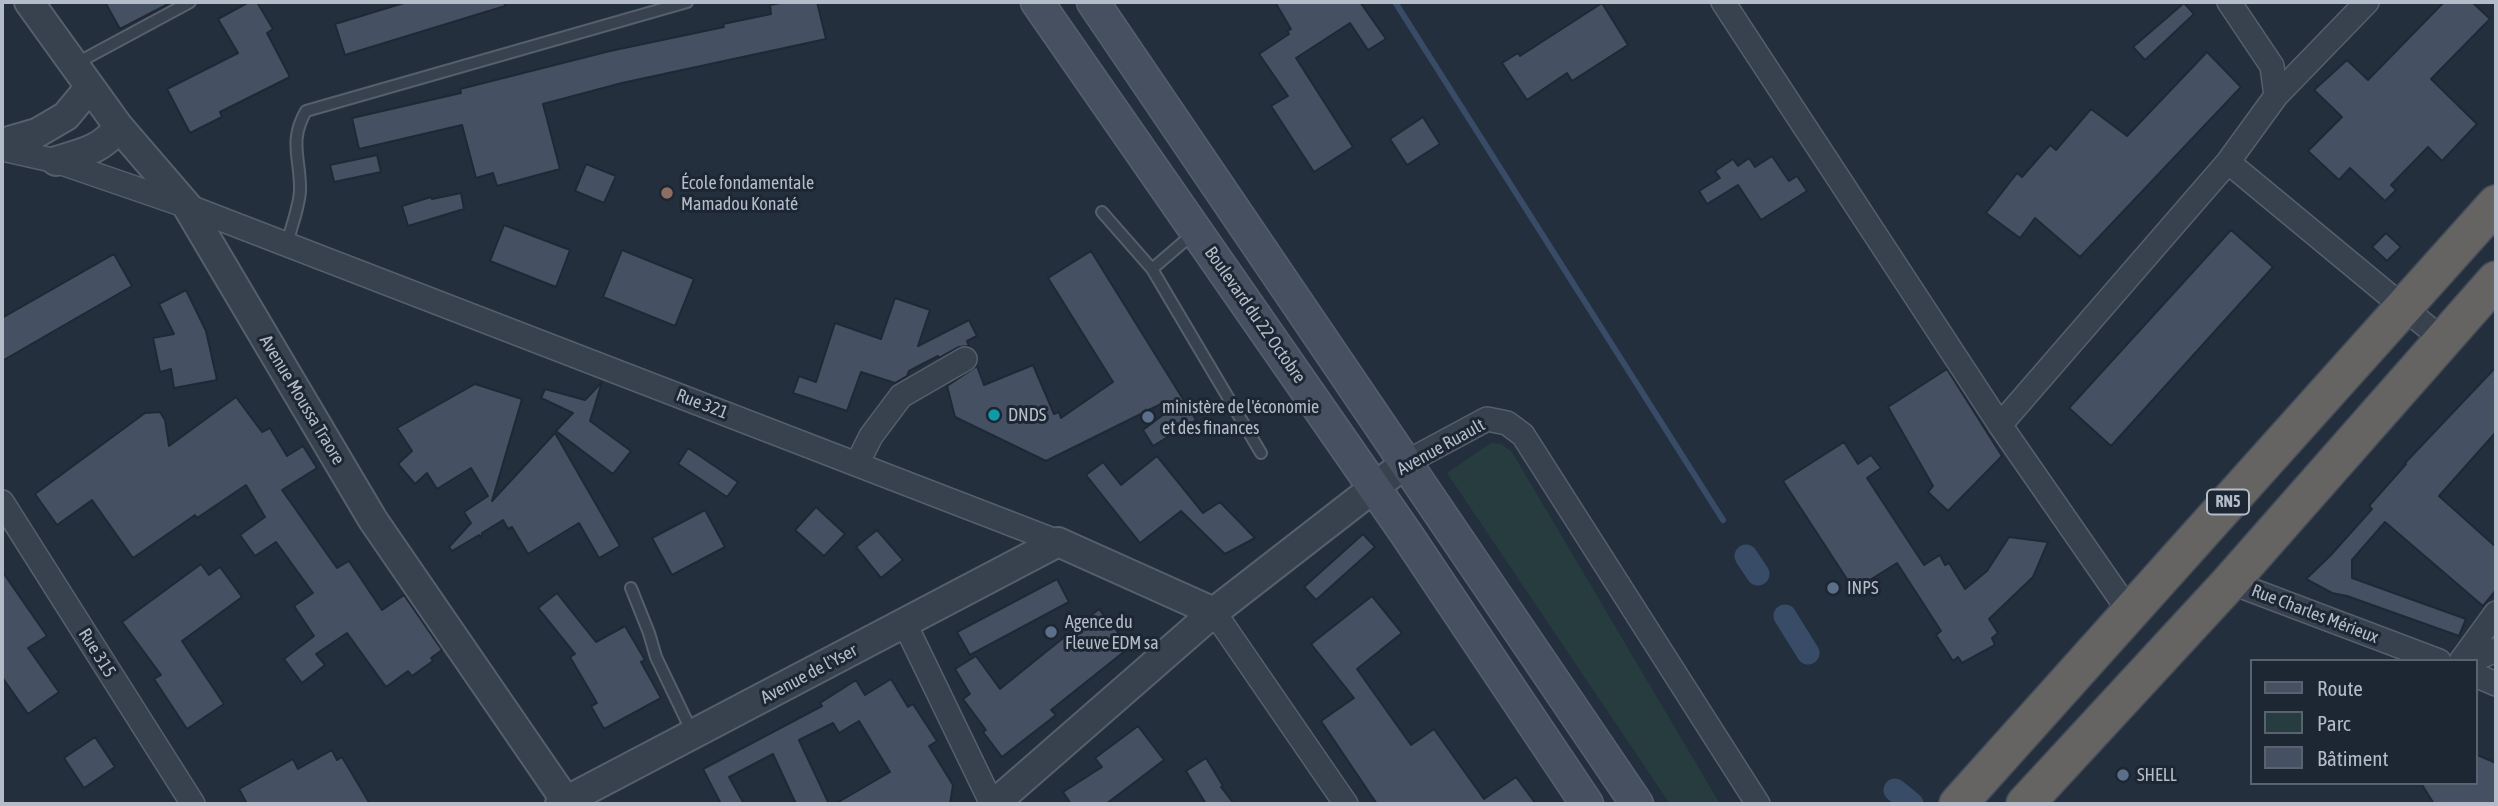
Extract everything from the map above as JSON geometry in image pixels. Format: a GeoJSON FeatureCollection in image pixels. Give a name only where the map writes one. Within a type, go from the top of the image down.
{"type":"FeatureCollection","features":[{"type":"Feature","properties":{"kind":"highway","name":"RN5"},"geometry":{"type":"LineString","coordinates":[[1959,803],[2496,204]]}},
{"type":"Feature","properties":{"kind":"highway"},"geometry":{"type":"LineString","coordinates":[[2025,804],[2230,582],[2496,280]]}},
{"type":"Feature","properties":{"kind":"main road","name":"Boulevard du 22 Octobre"},"geometry":{"type":"LineString","coordinates":[[1037,2],[1374,488],[1587,804]]}},
{"type":"Feature","properties":{"kind":"main road"},"geometry":{"type":"LineString","coordinates":[[1093,2],[1637,804]]}},
{"type":"Feature","properties":{"kind":"street","name":"Avenue Moussa Traore"},"geometry":{"type":"LineString","coordinates":[[29,2],[119,127],[187,206],[373,520],[564,803]]}},
{"type":"Feature","properties":{"kind":"street"},"geometry":{"type":"LineString","coordinates":[[1723,2],[2000,425],[2129,611]]}},
{"type":"Feature","properties":{"kind":"street"},"geometry":{"type":"LineString","coordinates":[[2229,2],[2272,66],[2276,96]]}},
{"type":"Feature","properties":{"kind":"street"},"geometry":{"type":"LineString","coordinates":[[2000,425],[2228,162],[2276,96],[2367,2]]}},
{"type":"Feature","properties":{"kind":"street"},"geometry":{"type":"LineString","coordinates":[[2,143],[37,133],[66,116],[82,76]]}},
{"type":"Feature","properties":{"kind":"street"},"geometry":{"type":"LineString","coordinates":[[56,161],[87,152],[108,140],[119,127]]}},
{"type":"Feature","properties":{"kind":"street","name":"Rue 321"},"geometry":{"type":"LineString","coordinates":[[2,149],[56,161],[287,244],[1058,542],[1214,612]]}},
{"type":"Feature","properties":{"kind":"street"},"geometry":{"type":"LineString","coordinates":[[2228,162],[2443,340]]}},
{"type":"Feature","properties":{"kind":"street"},"geometry":{"type":"LineString","coordinates":[[857,464],[871,436],[901,396],[965,359]]}},
{"type":"Feature","properties":{"kind":"street","name":"Avenue Ruault"},"geometry":{"type":"LineString","coordinates":[[993,804],[1214,612],[1407,462],[1487,419],[1507,423],[1523,435],[1758,804]]}},
{"type":"Feature","properties":{"kind":"street","name":"Rue 315"},"geometry":{"type":"LineString","coordinates":[[2,502],[193,804]]}},
{"type":"Feature","properties":{"kind":"street","name":"Avenue de l'Yser"},"geometry":{"type":"LineString","coordinates":[[564,803],[1058,542]]}},
{"type":"Feature","properties":{"kind":"street","name":"Rue Charles Mérieux"},"geometry":{"type":"LineString","coordinates":[[2230,582],[2434,659]]}},
{"type":"Feature","properties":{"kind":"street"},"geometry":{"type":"LineString","coordinates":[[1214,612],[1346,804]]}},
{"type":"Feature","properties":{"kind":"street"},"geometry":{"type":"LineString","coordinates":[[2462,659],[2496,613]]}},
{"type":"Feature","properties":{"kind":"street"},"geometry":{"type":"LineString","coordinates":[[905,624],[993,804]]}},
{"type":"Feature","properties":{"kind":"street"},"geometry":{"type":"LineString","coordinates":[[2476,659],[2496,650]]}},
{"type":"Feature","properties":{"kind":"street"},"geometry":{"type":"LineString","coordinates":[[2477,676],[2496,684]]}},
{"type":"Feature","properties":{"kind":"lane"},"geometry":{"type":"LineString","coordinates":[[82,76],[190,2]]}},
{"type":"Feature","properties":{"kind":"lane"},"geometry":{"type":"LineString","coordinates":[[287,244],[300,192],[296,156],[297,127],[306,111],[687,2]]}},
{"type":"Feature","properties":{"kind":"lane"},"geometry":{"type":"LineString","coordinates":[[1102,212],[1152,268],[1261,453]]}},
{"type":"Feature","properties":{"kind":"lane"},"geometry":{"type":"LineString","coordinates":[[1152,268],[1196,232]]}},
{"type":"Feature","properties":{"kind":"lane"},"geometry":{"type":"LineString","coordinates":[[631,588],[656,657],[693,735]]}},
{"type":"Feature","properties":{"kind":"green space"},"geometry":{"type":"Polygon","coordinates":[[[1491,443],[1501,444],[1512,452],[1720,804],[1670,804],[1447,473],[1491,443]]]}},
{"type":"Feature","properties":{"kind":"building"},"geometry":{"type":"Polygon","coordinates":[[[105,2],[172,2],[120,29],[105,2]]]}},
{"type":"Feature","properties":{"kind":"building"},"geometry":{"type":"Polygon","coordinates":[[[249,2],[257,2],[273,29],[267,33],[290,77],[220,112],[222,117],[190,133],[167,89],[238,53],[218,19],[249,2]]]}},
{"type":"Feature","properties":{"kind":"building"},"geometry":{"type":"Polygon","coordinates":[[[407,2],[504,2],[505,6],[345,55],[335,24],[407,2]]]}},
{"type":"Feature","properties":{"kind":"building"},"geometry":{"type":"Polygon","coordinates":[[[817,2],[826,39],[622,83],[543,104],[560,169],[497,186],[493,173],[476,178],[462,125],[359,149],[352,118],[461,93],[460,89],[610,51],[724,27],[723,24],[771,14],[770,5],[817,2]]]}},
{"type":"Feature","properties":{"kind":"building"},"geometry":{"type":"Polygon","coordinates":[[[1275,2],[1360,2],[1386,39],[1368,50],[1350,23],[1296,58],[1353,147],[1314,172],[1271,106],[1288,96],[1259,54],[1289,34],[1287,31],[1291,29],[1275,2]]]}},
{"type":"Feature","properties":{"kind":"building"},"geometry":{"type":"Polygon","coordinates":[[[2444,2],[2472,2],[2490,19],[2431,79],[2477,124],[2442,161],[2428,147],[2391,185],[2396,190],[2385,201],[2350,168],[2339,180],[2308,151],[2342,117],[2314,90],[2347,60],[2368,80],[2444,2]]]}},
{"type":"Feature","properties":{"kind":"building"},"geometry":{"type":"Polygon","coordinates":[[[1602,3],[1628,45],[1572,81],[1567,73],[1527,100],[1502,63],[1518,53],[1520,56],[1602,3]]]}},
{"type":"Feature","properties":{"kind":"building"},"geometry":{"type":"Polygon","coordinates":[[[2184,3],[2194,14],[2145,60],[2133,47],[2184,3]]]}},
{"type":"Feature","properties":{"kind":"building"},"geometry":{"type":"Polygon","coordinates":[[[2207,52],[2241,87],[2080,257],[2035,218],[2020,238],[1986,213],[2017,173],[2022,177],[2050,145],[2056,150],[2091,109],[2127,136],[2207,52]]]}},
{"type":"Feature","properties":{"kind":"building"},"geometry":{"type":"Polygon","coordinates":[[[1423,117],[1440,144],[1407,165],[1390,139],[1423,117]]]}},
{"type":"Feature","properties":{"kind":"building"},"geometry":{"type":"Polygon","coordinates":[[[377,155],[381,172],[334,182],[330,165],[377,155]]]}},
{"type":"Feature","properties":{"kind":"building"},"geometry":{"type":"Polygon","coordinates":[[[1772,156],[1789,181],[1797,176],[1807,191],[1761,220],[1738,185],[1707,204],[1699,191],[1720,178],[1715,171],[1733,159],[1738,166],[1749,158],[1755,167],[1772,156]]]}},
{"type":"Feature","properties":{"kind":"building"},"geometry":{"type":"Polygon","coordinates":[[[586,164],[616,176],[604,203],[575,191],[586,164]]]}},
{"type":"Feature","properties":{"kind":"building"},"geometry":{"type":"Polygon","coordinates":[[[461,193],[464,209],[408,226],[402,206],[431,197],[432,199],[461,193]]]}},
{"type":"Feature","properties":{"kind":"building"},"geometry":{"type":"Polygon","coordinates":[[[504,225],[570,250],[556,287],[490,261],[504,225]]]}},
{"type":"Feature","properties":{"kind":"building"},"geometry":{"type":"Polygon","coordinates":[[[2231,230],[2273,267],[2111,446],[2069,408],[2231,230]]]}},
{"type":"Feature","properties":{"kind":"building"},"geometry":{"type":"Polygon","coordinates":[[[2386,233],[2401,247],[2387,261],[2372,247],[2386,233]]]}},
{"type":"Feature","properties":{"kind":"building"},"geometry":{"type":"Polygon","coordinates":[[[622,250],[694,279],[675,326],[603,297],[622,250]]]}},
{"type":"Feature","properties":{"kind":"building"},"geometry":{"type":"Polygon","coordinates":[[[1091,251],[1196,420],[1153,446],[1143,430],[1168,411],[1163,403],[1046,461],[955,417],[947,386],[977,366],[984,385],[1033,365],[1054,414],[1059,412],[1061,418],[1113,382],[1048,278],[1091,251]]]}},
{"type":"Feature","properties":{"kind":"building"},"geometry":{"type":"Polygon","coordinates":[[[114,254],[132,286],[2,361],[2,318],[114,254]]]}},
{"type":"Feature","properties":{"kind":"building"},"geometry":{"type":"Polygon","coordinates":[[[186,290],[206,331],[217,380],[174,388],[171,369],[160,372],[153,338],[174,334],[159,304],[186,290]]]}},
{"type":"Feature","properties":{"kind":"building"},"geometry":{"type":"Polygon","coordinates":[[[895,298],[930,310],[918,346],[969,320],[977,336],[967,341],[969,346],[959,347],[939,358],[938,356],[909,371],[907,376],[895,383],[861,372],[847,411],[793,393],[799,376],[816,382],[835,323],[881,339],[895,298]]]}},
{"type":"Feature","properties":{"kind":"building"},"geometry":{"type":"Polygon","coordinates":[[[2496,367],[2496,432],[2439,496],[2496,547],[2496,590],[2483,606],[2385,522],[2352,560],[2352,578],[2466,619],[2459,636],[2332,593],[2306,579],[2372,509],[2369,506],[2405,463],[2496,367]]]}},
{"type":"Feature","properties":{"kind":"building"},"geometry":{"type":"Polygon","coordinates":[[[1947,369],[2002,456],[1948,511],[1928,492],[1933,486],[1888,407],[1947,369]]]}},
{"type":"Feature","properties":{"kind":"building"},"geometry":{"type":"Polygon","coordinates":[[[602,382],[590,421],[631,451],[613,474],[556,431],[573,413],[541,398],[545,389],[585,400],[602,382]]]}},
{"type":"Feature","properties":{"kind":"building"},"geometry":{"type":"Polygon","coordinates":[[[475,384],[522,399],[492,501],[555,433],[620,546],[599,558],[579,523],[528,554],[512,527],[508,529],[503,520],[482,533],[481,538],[479,535],[452,551],[449,547],[471,523],[464,512],[488,496],[471,468],[437,489],[427,473],[415,484],[398,464],[412,451],[397,428],[475,384]]]}},
{"type":"Feature","properties":{"kind":"building"},"geometry":{"type":"Polygon","coordinates":[[[236,397],[262,432],[270,428],[287,456],[303,446],[317,468],[282,490],[337,568],[349,561],[382,610],[404,595],[442,650],[431,658],[433,661],[412,676],[408,671],[386,687],[347,633],[316,654],[325,665],[302,683],[284,659],[314,636],[294,606],[313,593],[276,542],[255,556],[240,535],[265,517],[246,485],[197,518],[195,515],[133,558],[92,500],[57,525],[35,494],[145,413],[160,412],[165,420],[169,446],[236,397]]]}},
{"type":"Feature","properties":{"kind":"building"},"geometry":{"type":"Polygon","coordinates":[[[1844,442],[1858,464],[1871,455],[1881,468],[1867,478],[1924,565],[1940,555],[1945,565],[1949,563],[1965,589],[1987,571],[2009,537],[2048,542],[2033,577],[1989,619],[1998,633],[1992,638],[1995,645],[1962,663],[1958,657],[1953,661],[1936,635],[1941,631],[1897,563],[1854,590],[1783,481],[1844,442]]]}},
{"type":"Feature","properties":{"kind":"building"},"geometry":{"type":"Polygon","coordinates":[[[688,448],[738,482],[727,497],[678,464],[688,448]]]}},
{"type":"Feature","properties":{"kind":"building"},"geometry":{"type":"Polygon","coordinates":[[[1157,456],[1203,513],[1220,502],[1255,538],[1225,554],[1181,511],[1140,543],[1086,475],[1103,462],[1121,485],[1157,456]]]}},
{"type":"Feature","properties":{"kind":"building"},"geometry":{"type":"Polygon","coordinates":[[[816,507],[845,534],[824,556],[795,530],[816,507]]]}},
{"type":"Feature","properties":{"kind":"building"},"geometry":{"type":"Polygon","coordinates":[[[705,510],[725,547],[672,575],[652,538],[705,510]]]}},
{"type":"Feature","properties":{"kind":"building"},"geometry":{"type":"Polygon","coordinates":[[[877,530],[903,560],[881,578],[856,547],[877,530]]]}},
{"type":"Feature","properties":{"kind":"building"},"geometry":{"type":"Polygon","coordinates":[[[1363,534],[1375,547],[1316,600],[1304,587],[1363,534]]]}},
{"type":"Feature","properties":{"kind":"building"},"geometry":{"type":"Polygon","coordinates":[[[201,564],[209,575],[220,567],[242,597],[182,641],[224,704],[187,729],[154,679],[161,675],[122,622],[201,564]]]}},
{"type":"Feature","properties":{"kind":"building"},"geometry":{"type":"Polygon","coordinates":[[[2,571],[47,636],[28,648],[59,692],[28,714],[2,677],[2,571]]]}},
{"type":"Feature","properties":{"kind":"building"},"geometry":{"type":"Polygon","coordinates":[[[1057,579],[1069,602],[970,655],[957,632],[1057,579]]]}},
{"type":"Feature","properties":{"kind":"building"},"geometry":{"type":"Polygon","coordinates":[[[557,593],[596,642],[625,626],[645,660],[641,662],[661,698],[604,729],[591,706],[597,703],[570,657],[575,654],[538,608],[557,593]]]}},
{"type":"Feature","properties":{"kind":"building"},"geometry":{"type":"Polygon","coordinates":[[[1372,596],[1402,633],[1357,669],[1411,745],[1434,729],[1484,799],[1516,777],[1536,804],[1377,804],[1321,721],[1354,698],[1311,644],[1372,596]]]}},
{"type":"Feature","properties":{"kind":"building"},"geometry":{"type":"Polygon","coordinates":[[[1099,609],[1130,647],[1051,710],[1056,715],[1002,757],[963,699],[970,694],[955,669],[976,656],[1000,689],[1099,609]]]}},
{"type":"Feature","properties":{"kind":"building"},"geometry":{"type":"Polygon","coordinates":[[[891,679],[908,707],[913,704],[937,741],[929,746],[953,785],[950,804],[835,804],[890,772],[859,721],[839,733],[833,723],[799,740],[829,804],[796,804],[773,754],[729,777],[744,804],[721,804],[703,769],[822,706],[820,703],[856,680],[865,695],[891,679]]]}},
{"type":"Feature","properties":{"kind":"building"},"geometry":{"type":"Polygon","coordinates":[[[1138,726],[1164,760],[1106,804],[1071,804],[1063,792],[1102,767],[1095,758],[1138,726]]]}},
{"type":"Feature","properties":{"kind":"building"},"geometry":{"type":"Polygon","coordinates":[[[95,737],[115,767],[84,788],[64,758],[95,737]]]}},
{"type":"Feature","properties":{"kind":"building"},"geometry":{"type":"Polygon","coordinates":[[[332,750],[337,760],[342,757],[370,804],[247,804],[239,789],[293,759],[298,769],[332,750]]]}},
{"type":"Feature","properties":{"kind":"building"},"geometry":{"type":"Polygon","coordinates":[[[2477,755],[2496,763],[2496,804],[2434,804],[2422,785],[2477,785],[2477,755]]]}},
{"type":"Feature","properties":{"kind":"building"},"geometry":{"type":"Polygon","coordinates":[[[1206,758],[1223,786],[1221,787],[1234,804],[1206,804],[1186,771],[1206,758]]]}},
{"type":"Feature","properties":{"kind":"waterway"},"geometry":{"type":"LineString","coordinates":[[1395,2],[1723,520]]}},
{"type":"Feature","properties":{"kind":"waterway"},"geometry":{"type":"LineString","coordinates":[[1746,556],[1758,574]]}},
{"type":"Feature","properties":{"kind":"waterway"},"geometry":{"type":"LineString","coordinates":[[1785,616],[1808,653]]}},
{"type":"Feature","properties":{"kind":"waterway"},"geometry":{"type":"LineString","coordinates":[[1895,790],[1912,804]]}},
{"type":"Feature","properties":{"kind":"place","name":"École fondamentale Mamadou Konaté"},"geometry":{"type":"Point","coordinates":[667,193]}},
{"type":"Feature","properties":{"kind":"place","name":"DNDS"},"geometry":{"type":"Point","coordinates":[994,415]}},
{"type":"Feature","properties":{"kind":"place","name":"ministère de l'économie et des finances"},"geometry":{"type":"Point","coordinates":[1148,417]}},
{"type":"Feature","properties":{"kind":"place","name":"INPS"},"geometry":{"type":"Point","coordinates":[1833,588]}},
{"type":"Feature","properties":{"kind":"place","name":"Agence du Fleuve EDM sa"},"geometry":{"type":"Point","coordinates":[1051,632]}},
{"type":"Feature","properties":{"kind":"place","name":"SHELL"},"geometry":{"type":"Point","coordinates":[2123,775]}}]}
